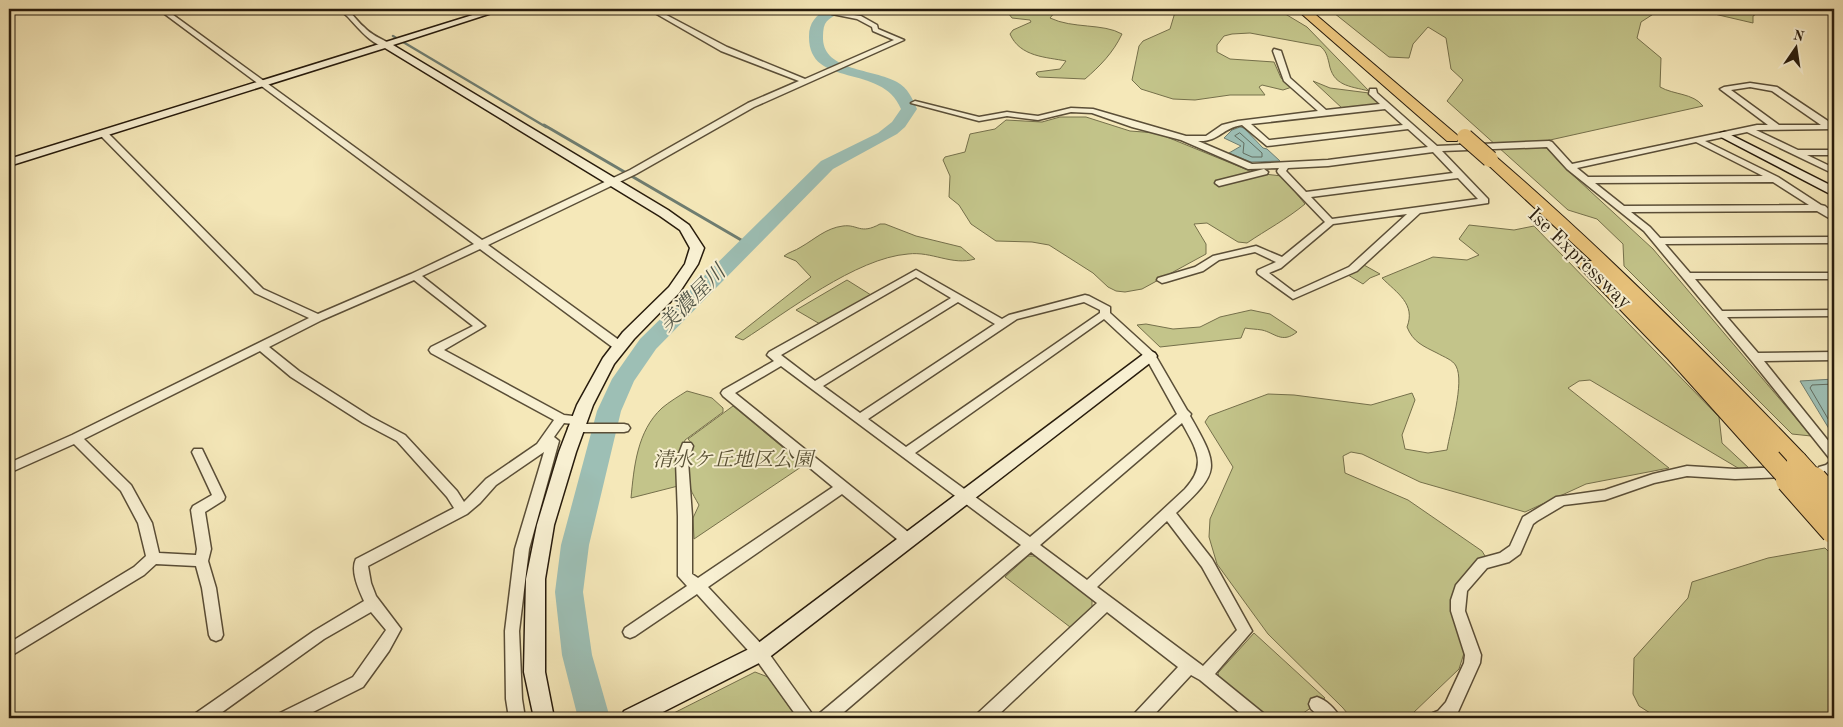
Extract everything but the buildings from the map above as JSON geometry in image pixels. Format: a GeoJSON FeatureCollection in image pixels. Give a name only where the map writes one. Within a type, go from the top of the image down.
{"type":"FeatureCollection","features":[{"type":"Feature","properties":{"kind":"highway","name":"Ise Expressway"},"geometry":{"type":"LineString","coordinates":[[1302,9],[1483,159],[1523,187],[1697,354],[1834,503]]}},
{"type":"Feature","properties":{"kind":"highway","name":"Ise Expressway"},"geometry":{"type":"LineString","coordinates":[[1316,9],[1458,138]]}},
{"type":"Feature","properties":{"kind":"highway","name":"Ise Expressway"},"geometry":{"type":"LineString","coordinates":[[1483,159],[1661,340],[1771,459],[1834,531]]}},
{"type":"Feature","properties":{"kind":"street"},"geometry":{"type":"LineString","coordinates":[[161,9],[482,244],[614,344],[620,346]]}},
{"type":"Feature","properties":{"kind":"street"},"geometry":{"type":"LineString","coordinates":[[341,9],[348,13],[362,30],[685,228],[697,248],[694,262],[682,281],[620,346],[594,385],[575,424],[544,532],[537,570],[534,677],[544,718]]}},
{"type":"Feature","properties":{"kind":"street"},"geometry":{"type":"LineString","coordinates":[[9,163],[500,9]]}},
{"type":"Feature","properties":{"kind":"street"},"geometry":{"type":"LineString","coordinates":[[651,9],[724,49],[804,81]]}},
{"type":"Feature","properties":{"kind":"street"},"geometry":{"type":"LineString","coordinates":[[9,468],[76,438],[318,318],[415,276],[656,160],[751,105],[900,40],[875,30],[875,26],[859,17],[829,11]]}},
{"type":"Feature","properties":{"kind":"street"},"geometry":{"type":"LineString","coordinates":[[1276,51],[1286,79],[1324,113]]}},
{"type":"Feature","properties":{"kind":"street"},"geometry":{"type":"LineString","coordinates":[[1777,127],[1724,88],[1750,85],[1774,89],[1832,127]]}},
{"type":"Feature","properties":{"kind":"street"},"geometry":{"type":"LineString","coordinates":[[1373,91],[1373,94],[1435,150],[1485,201],[1417,210],[1330,222],[1277,266],[1262,272],[1293,296],[1353,269],[1417,210]]}},
{"type":"Feature","properties":{"kind":"street"},"geometry":{"type":"LineString","coordinates":[[915,104],[979,118],[1007,114],[1038,118],[1071,110],[1089,110],[1184,138],[1251,168],[1328,163],[1435,150],[1549,144],[1570,167],[1648,228],[1834,456]]}},
{"type":"Feature","properties":{"kind":"street"},"geometry":{"type":"LineString","coordinates":[[1184,138],[1208,139],[1230,125],[1244,122],[1386,106]]}},
{"type":"Feature","properties":{"kind":"street"},"geometry":{"type":"LineString","coordinates":[[1244,122],[1267,143],[1408,127]]}},
{"type":"Feature","properties":{"kind":"street"},"geometry":{"type":"LineString","coordinates":[[1570,167],[1757,127],[1832,127]]}},
{"type":"Feature","properties":{"kind":"street"},"geometry":{"type":"LineString","coordinates":[[1750,130],[1834,172]]}},
{"type":"Feature","properties":{"kind":"street"},"geometry":{"type":"LineString","coordinates":[[103,134],[259,291],[318,318]]}},
{"type":"Feature","properties":{"kind":"street"},"geometry":{"type":"LineString","coordinates":[[1725,135],[1834,192]]}},
{"type":"Feature","properties":{"kind":"street"},"geometry":{"type":"LineString","coordinates":[[1698,140],[1775,179],[1822,208],[1834,218]]}},
{"type":"Feature","properties":{"kind":"street"},"geometry":{"type":"LineString","coordinates":[[1796,152],[1834,152]]}},
{"type":"Feature","properties":{"kind":"street"},"geometry":{"type":"LineString","coordinates":[[1219,183],[1287,167]]}},
{"type":"Feature","properties":{"kind":"street"},"geometry":{"type":"LineString","coordinates":[[1287,167],[1281,171],[1330,222]]}},
{"type":"Feature","properties":{"kind":"street"},"geometry":{"type":"LineString","coordinates":[[1304,195],[1460,175]]}},
{"type":"Feature","properties":{"kind":"street"},"geometry":{"type":"LineString","coordinates":[[1586,180],[1775,179]]}},
{"type":"Feature","properties":{"kind":"street"},"geometry":{"type":"LineString","coordinates":[[1623,209],[1822,208]]}},
{"type":"Feature","properties":{"kind":"street"},"geometry":{"type":"LineString","coordinates":[[1658,241],[1834,240]]}},
{"type":"Feature","properties":{"kind":"street"},"geometry":{"type":"LineString","coordinates":[[1162,280],[1199,269],[1216,258],[1256,249],[1283,261]]}},
{"type":"Feature","properties":{"kind":"street"},"geometry":{"type":"LineString","coordinates":[[1003,324],[916,273],[773,355],[860,418],[1189,666],[1205,675],[1257,718]]}},
{"type":"Feature","properties":{"kind":"street"},"geometry":{"type":"LineString","coordinates":[[415,276],[480,326],[435,350],[575,424],[624,428]]}},
{"type":"Feature","properties":{"kind":"street"},"geometry":{"type":"LineString","coordinates":[[1687,276],[1834,276]]}},
{"type":"Feature","properties":{"kind":"street"},"geometry":{"type":"LineString","coordinates":[[815,386],[958,298]]}},
{"type":"Feature","properties":{"kind":"street"},"geometry":{"type":"LineString","coordinates":[[860,418],[1019,314],[1085,298],[1106,309],[1105,314],[1150,356],[1185,414],[1201,446],[1205,460],[1205,469],[1204,477],[1087,588]]}},
{"type":"Feature","properties":{"kind":"street"},"geometry":{"type":"LineString","coordinates":[[906,453],[1105,314]]}},
{"type":"Feature","properties":{"kind":"street"},"geometry":{"type":"LineString","coordinates":[[1720,314],[1834,314]]}},
{"type":"Feature","properties":{"kind":"street"},"geometry":{"type":"LineString","coordinates":[[262,347],[295,374],[367,420],[401,438],[452,494],[462,510]]}},
{"type":"Feature","properties":{"kind":"street"},"geometry":{"type":"LineString","coordinates":[[631,718],[760,653],[1150,356]]}},
{"type":"Feature","properties":{"kind":"street"},"geometry":{"type":"LineString","coordinates":[[1755,357],[1834,356]]}},
{"type":"Feature","properties":{"kind":"street"},"geometry":{"type":"LineString","coordinates":[[782,361],[727,393],[908,540]]}},
{"type":"Feature","properties":{"kind":"street"},"geometry":{"type":"LineString","coordinates":[[826,718],[1185,414]]}},
{"type":"Feature","properties":{"kind":"street"},"geometry":{"type":"LineString","coordinates":[[286,718],[358,682],[394,629],[371,604],[361,571],[361,563],[462,510],[475,500],[491,482],[542,447],[545,440],[575,424]]}},
{"type":"Feature","properties":{"kind":"street"},"geometry":{"type":"LineString","coordinates":[[76,438],[126,488],[145,523],[153,558]]}},
{"type":"Feature","properties":{"kind":"street"},"geometry":{"type":"LineString","coordinates":[[517,718],[514,699],[512,631],[522,549],[553,441],[545,440]]}},
{"type":"Feature","properties":{"kind":"street"},"geometry":{"type":"LineString","coordinates":[[687,446],[682,460],[685,516],[685,576],[698,586],[760,653],[807,718]]}},
{"type":"Feature","properties":{"kind":"street"},"geometry":{"type":"LineString","coordinates":[[198,452],[219,496],[198,510],[204,550],[201,561],[209,588],[216,635]]}},
{"type":"Feature","properties":{"kind":"street"},"geometry":{"type":"LineString","coordinates":[[1439,718],[1444,716],[1452,707],[1472,663],[1472,651],[1458,611],[1461,589],[1483,563],[1510,554],[1515,550],[1528,521],[1548,507],[1561,500],[1605,495],[1653,479],[1687,471],[1736,474],[1828,467],[1834,483]]}},
{"type":"Feature","properties":{"kind":"street"},"geometry":{"type":"LineString","coordinates":[[630,632],[842,487]]}},
{"type":"Feature","properties":{"kind":"street"},"geometry":{"type":"LineString","coordinates":[[1168,513],[1207,563],[1245,631],[1205,675]]}},
{"type":"Feature","properties":{"kind":"street"},"geometry":{"type":"LineString","coordinates":[[9,651],[139,571],[153,558],[201,561]]}},
{"type":"Feature","properties":{"kind":"street"},"geometry":{"type":"LineString","coordinates":[[984,718],[1107,603]]}},
{"type":"Feature","properties":{"kind":"street"},"geometry":{"type":"LineString","coordinates":[[202,718],[319,635],[371,604]]}},
{"type":"Feature","properties":{"kind":"street"},"geometry":{"type":"LineString","coordinates":[[1141,718],[1189,666]]}},
{"type":"Feature","properties":{"kind":"street"},"geometry":{"type":"LineString","coordinates":[[1317,704],[1332,718]]}},
{"type":"Feature","properties":{"kind":"green space"},"geometry":{"type":"Polygon","coordinates":[[[1005,9],[1061,9],[1050,18],[1068,24],[1106,28],[1122,34],[1106,59],[1085,79],[1039,77],[1036,74],[1037,72],[1060,69],[1066,61],[1034,55],[1014,42],[1010,34],[1013,30],[1031,22],[1030,20],[1012,18],[1005,9]]]}},
{"type":"Feature","properties":{"kind":"green space"},"geometry":{"type":"Polygon","coordinates":[[[1176,9],[1277,9],[1307,27],[1369,91],[1338,81],[1331,71],[1326,53],[1320,46],[1250,33],[1224,36],[1217,45],[1217,52],[1230,59],[1274,62],[1281,78],[1292,87],[1283,90],[1262,85],[1259,87],[1265,95],[1230,95],[1195,100],[1173,99],[1141,89],[1132,80],[1139,46],[1143,41],[1170,29],[1176,9]]]}},
{"type":"Feature","properties":{"kind":"green space"},"geometry":{"type":"Polygon","coordinates":[[[1329,9],[1799,9],[1758,13],[1753,16],[1753,23],[1710,13],[1658,11],[1641,22],[1637,38],[1661,58],[1660,87],[1689,96],[1703,106],[1541,142],[1564,167],[1653,249],[1811,436],[1792,434],[1624,266],[1623,244],[1597,219],[1568,210],[1447,101],[1463,80],[1451,69],[1446,38],[1428,27],[1413,44],[1409,58],[1389,57],[1329,9]]]}},
{"type":"Feature","properties":{"kind":"green space"},"geometry":{"type":"Polygon","coordinates":[[[1313,81],[1330,88],[1369,93],[1378,102],[1376,105],[1343,109],[1313,81]]]}},
{"type":"Feature","properties":{"kind":"green space"},"geometry":{"type":"Polygon","coordinates":[[[1060,117],[1086,117],[1130,131],[1157,133],[1255,173],[1282,176],[1305,204],[1284,220],[1247,243],[1238,242],[1207,223],[1194,224],[1206,244],[1206,254],[1142,289],[1125,292],[1116,291],[1108,287],[1093,273],[1049,245],[1032,242],[996,241],[971,224],[959,205],[949,197],[950,176],[943,160],[945,157],[965,152],[970,134],[995,129],[1006,120],[1042,122],[1060,117]]]}},
{"type":"Feature","properties":{"kind":"green space"},"geometry":{"type":"Polygon","coordinates":[[[885,224],[916,236],[961,247],[975,259],[958,261],[925,254],[908,254],[866,265],[822,288],[743,340],[735,337],[811,277],[796,261],[784,256],[821,234],[837,227],[848,226],[868,229],[885,224]]]}},
{"type":"Feature","properties":{"kind":"green space"},"geometry":{"type":"Polygon","coordinates":[[[1469,225],[1514,230],[1534,226],[1719,417],[1722,443],[1750,469],[1743,471],[1590,380],[1579,381],[1568,388],[1669,468],[1586,484],[1525,512],[1420,482],[1362,454],[1351,452],[1343,456],[1345,473],[1408,500],[1482,551],[1485,556],[1453,598],[1456,628],[1465,650],[1459,669],[1412,714],[1399,718],[1351,718],[1268,634],[1217,564],[1209,537],[1210,519],[1233,467],[1205,422],[1209,416],[1268,394],[1294,395],[1371,405],[1412,393],[1415,400],[1402,435],[1405,449],[1428,453],[1447,450],[1458,395],[1459,383],[1456,366],[1451,360],[1427,348],[1412,336],[1407,327],[1409,312],[1407,305],[1399,294],[1382,278],[1433,257],[1467,260],[1479,255],[1459,239],[1469,225]]]}},
{"type":"Feature","properties":{"kind":"green space"},"geometry":{"type":"Polygon","coordinates":[[[1364,265],[1380,274],[1370,278],[1363,284],[1348,275],[1364,265]]]}},
{"type":"Feature","properties":{"kind":"green space"},"geometry":{"type":"Polygon","coordinates":[[[847,280],[871,295],[820,324],[796,310],[847,280]]]}},
{"type":"Feature","properties":{"kind":"green space"},"geometry":{"type":"Polygon","coordinates":[[[1251,310],[1270,314],[1297,332],[1287,337],[1279,337],[1262,330],[1245,328],[1241,338],[1160,347],[1137,325],[1146,324],[1173,329],[1200,327],[1220,317],[1251,310]]]}},
{"type":"Feature","properties":{"kind":"green space"},"geometry":{"type":"Polygon","coordinates":[[[687,391],[712,398],[723,408],[723,412],[685,440],[679,462],[678,486],[631,498],[638,450],[647,427],[662,408],[687,391]]]}},
{"type":"Feature","properties":{"kind":"green space","name":"清水ケ丘地区公園"},"geometry":{"type":"Polygon","coordinates":[[[733,406],[804,465],[694,539],[693,518],[699,505],[690,489],[686,475],[687,462],[693,445],[688,439],[733,406]]]}},
{"type":"Feature","properties":{"kind":"green space"},"geometry":{"type":"Polygon","coordinates":[[[1825,548],[1834,557],[1834,718],[1658,718],[1639,706],[1633,694],[1634,658],[1688,598],[1692,582],[1768,558],[1825,548]]]}},
{"type":"Feature","properties":{"kind":"green space"},"geometry":{"type":"Polygon","coordinates":[[[1028,556],[1035,556],[1092,599],[1092,607],[1070,627],[1005,577],[1028,556]]]}},
{"type":"Feature","properties":{"kind":"green space"},"geometry":{"type":"Polygon","coordinates":[[[1254,633],[1325,698],[1299,716],[1267,718],[1219,678],[1218,673],[1254,633]]]}},
{"type":"Feature","properties":{"kind":"green space"},"geometry":{"type":"Polygon","coordinates":[[[755,672],[768,677],[797,718],[664,718],[755,672]]]}},
{"type":"Feature","properties":{"kind":"water"},"geometry":{"type":"Polygon","coordinates":[[[1240,127],[1244,128],[1263,148],[1267,149],[1280,161],[1251,162],[1229,153],[1241,146],[1224,138],[1232,130],[1240,127]]]}},
{"type":"Feature","properties":{"kind":"water"},"geometry":{"type":"Polygon","coordinates":[[[1834,379],[1834,437],[1800,381],[1834,379]]]}},
{"type":"Feature","properties":{"kind":"waterway","name":"美濃屋川"},"geometry":{"type":"LineString","coordinates":[[594,718],[577,655],[569,592],[575,545],[609,411],[623,379],[648,344],[827,165],[874,142],[891,131],[909,109],[903,96],[893,86],[880,80],[837,67],[825,61],[818,53],[816,46],[818,23],[836,9]]}},
{"type":"Feature","properties":{"kind":"waterway"},"geometry":{"type":"LineString","coordinates":[[393,36],[546,127]]}},
{"type":"Feature","properties":{"kind":"waterway"},"geometry":{"type":"LineString","coordinates":[[544,125],[748,244]]}}]}
